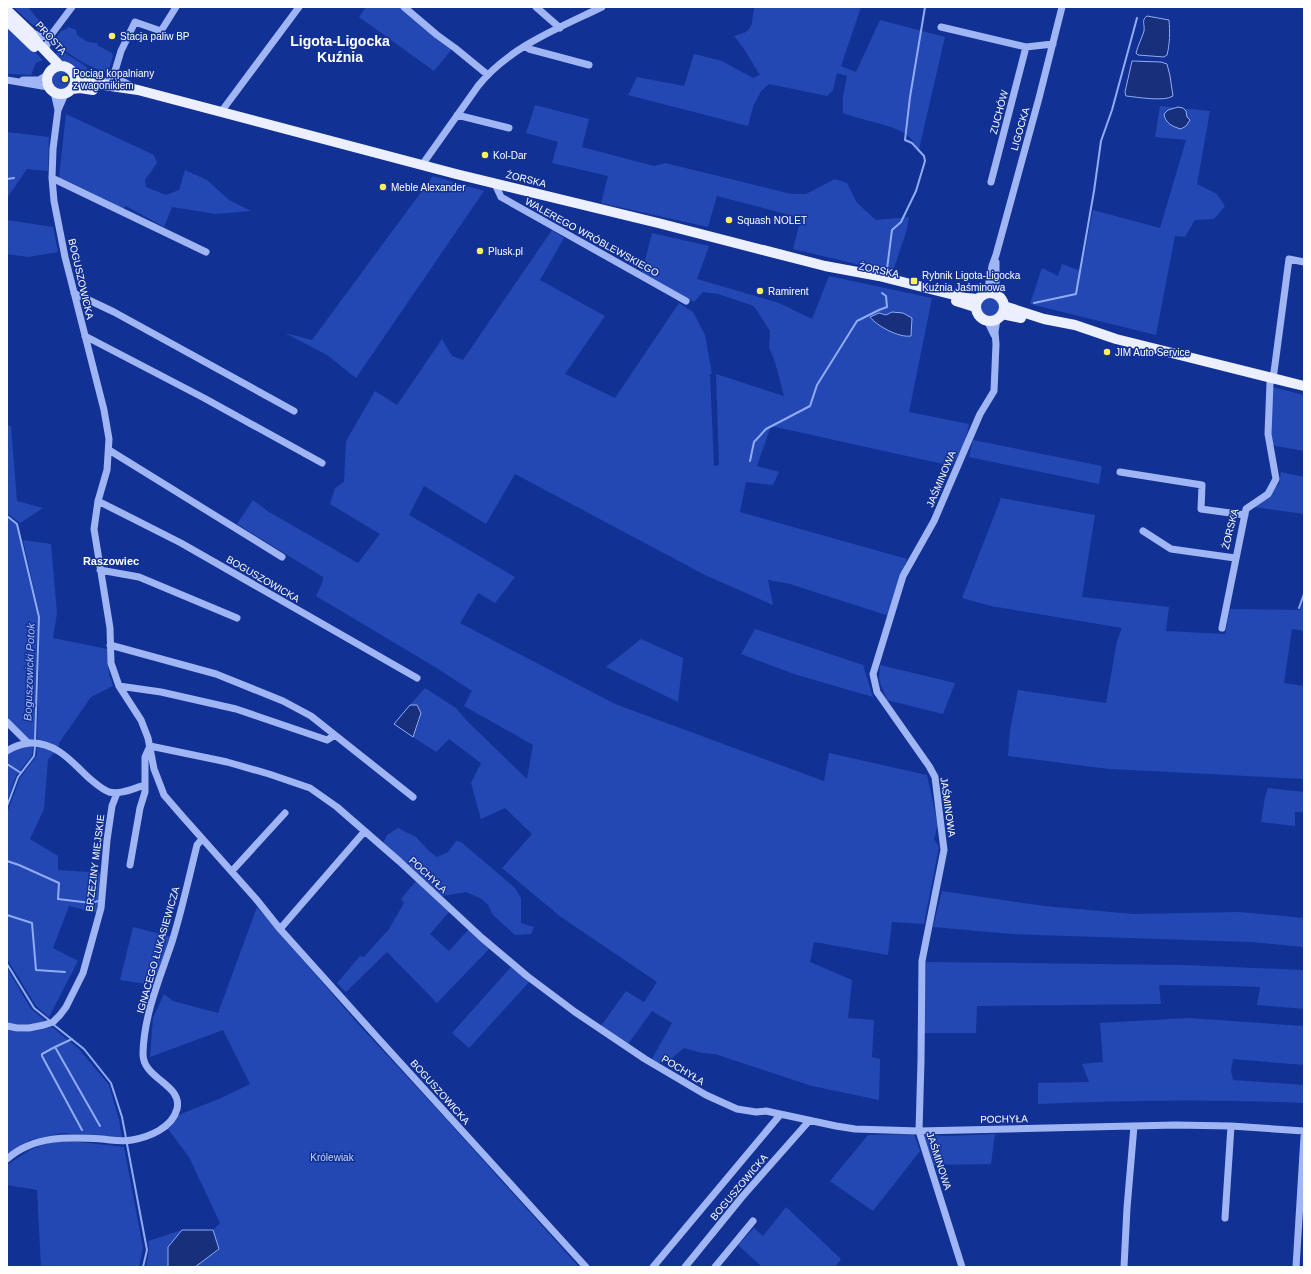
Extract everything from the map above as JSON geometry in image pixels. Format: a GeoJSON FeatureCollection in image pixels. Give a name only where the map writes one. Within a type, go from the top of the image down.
{"type":"FeatureCollection","features":[{"type":"Feature","properties":{"kind":"main road","name":"PROSTA"},"geometry":{"type":"LineString","coordinates":[[7,10],[30,32],[44,50],[60,66]]}},
{"type":"Feature","properties":{"kind":"main road","name":"PROSTA"},"geometry":{"type":"LineString","coordinates":[[7,20],[44,58],[48,74]]}},
{"type":"Feature","properties":{"kind":"main road"},"geometry":{"type":"LineString","coordinates":[[60,66],[70,69],[74,76],[74,84],[68,91],[59,94],[51,90],[47,82],[48,74],[54,68],[60,66]]}},
{"type":"Feature","properties":{"kind":"main road","name":"ŻORSKA"},"geometry":{"type":"LineString","coordinates":[[74,76],[82,81],[138,90],[495,184],[658,223],[825,266],[848,276],[976,303]]}},
{"type":"Feature","properties":{"kind":"main road","name":"ŻORSKA"},"geometry":{"type":"LineString","coordinates":[[68,91],[82,88],[176,101]]}},
{"type":"Feature","properties":{"kind":"main road"},"geometry":{"type":"LineString","coordinates":[[997,315],[1001,298],[991,293],[980,296],[976,303],[977,312],[980,317],[997,315],[1028,319],[1091,336],[1116,339],[1304,386]]}},
{"type":"Feature","properties":{"kind":"street"},"geometry":{"type":"LineString","coordinates":[[44,50],[51,35],[72,7]]}},
{"type":"Feature","properties":{"kind":"street"},"geometry":{"type":"LineString","coordinates":[[104,85],[115,71],[121,51],[135,22],[160,31],[176,7]]}},
{"type":"Feature","properties":{"kind":"street"},"geometry":{"type":"LineString","coordinates":[[221,112],[299,7]]}},
{"type":"Feature","properties":{"kind":"street"},"geometry":{"type":"LineString","coordinates":[[404,7],[488,75]]}},
{"type":"Feature","properties":{"kind":"street"},"geometry":{"type":"LineString","coordinates":[[536,7],[560,28]]}},
{"type":"Feature","properties":{"kind":"street"},"geometry":{"type":"LineString","coordinates":[[422,165],[478,86],[488,75],[526,46],[602,7]]}},
{"type":"Feature","properties":{"kind":"street","name":"LIGOCKA"},"geometry":{"type":"LineString","coordinates":[[991,293],[992,266],[1039,98],[1062,7]]}},
{"type":"Feature","properties":{"kind":"street"},"geometry":{"type":"LineString","coordinates":[[941,27],[1026,47],[1053,44]]}},
{"type":"Feature","properties":{"kind":"street"},"geometry":{"type":"LineString","coordinates":[[30,32],[41,37],[51,35]]}},
{"type":"Feature","properties":{"kind":"street"},"geometry":{"type":"LineString","coordinates":[[526,46],[529,49],[589,65]]}},
{"type":"Feature","properties":{"kind":"street","name":"ZUCHÓW"},"geometry":{"type":"LineString","coordinates":[[991,182],[1026,47]]}},
{"type":"Feature","properties":{"kind":"street","name":"ŻORSKA"},"geometry":{"type":"LineString","coordinates":[[115,71],[121,80],[138,90]]}},
{"type":"Feature","properties":{"kind":"street"},"geometry":{"type":"LineString","coordinates":[[8,80],[38,80],[48,74]]}},
{"type":"Feature","properties":{"kind":"street"},"geometry":{"type":"LineString","coordinates":[[8,80],[51,90]]}},
{"type":"Feature","properties":{"kind":"street","name":"BOGUSZOWICKA"},"geometry":{"type":"LineString","coordinates":[[51,90],[58,110]]}},
{"type":"Feature","properties":{"kind":"street","name":"BOGUSZOWICKA"},"geometry":{"type":"LineString","coordinates":[[68,91],[58,110],[53,148],[52,178],[54,201],[65,257],[104,410],[109,438],[107,470],[98,501],[94,529],[110,628],[111,663],[119,686],[141,720],[148,738],[154,769],[164,795],[232,871],[280,929],[586,1267]]}},
{"type":"Feature","properties":{"kind":"street"},"geometry":{"type":"LineString","coordinates":[[457,115],[509,128]]}},
{"type":"Feature","properties":{"kind":"street"},"geometry":{"type":"LineString","coordinates":[[52,178],[206,252]]}},
{"type":"Feature","properties":{"kind":"street","name":"WALEREGO WRÓBLEWSKIEGO"},"geometry":{"type":"LineString","coordinates":[[495,184],[501,197],[686,300]]}},
{"type":"Feature","properties":{"kind":"street","name":"ŻORSKA"},"geometry":{"type":"LineString","coordinates":[[1222,628],[1246,509],[1268,494],[1276,479],[1268,434],[1270,383],[1274,372],[1290,259],[1304,262]]}},
{"type":"Feature","properties":{"kind":"street"},"geometry":{"type":"LineString","coordinates":[[74,293],[114,312],[294,411]]}},
{"type":"Feature","properties":{"kind":"street","name":"JAŚMINOWA"},"geometry":{"type":"LineString","coordinates":[[962,1267],[919,1131],[922,961],[944,850],[935,777],[929,766],[877,692],[873,674],[903,576],[934,521],[980,414],[994,391],[997,315]]}},
{"type":"Feature","properties":{"kind":"street"},"geometry":{"type":"LineString","coordinates":[[85,336],[204,398],[322,463]]}},
{"type":"Feature","properties":{"kind":"street"},"geometry":{"type":"LineString","coordinates":[[109,450],[282,557]]}},
{"type":"Feature","properties":{"kind":"street"},"geometry":{"type":"LineString","coordinates":[[1120,472],[1202,485],[1201,509],[1245,515]]}},
{"type":"Feature","properties":{"kind":"street","name":"BOGUSZOWICKA"},"geometry":{"type":"LineString","coordinates":[[98,501],[181,543],[417,678]]}},
{"type":"Feature","properties":{"kind":"street"},"geometry":{"type":"LineString","coordinates":[[1143,531],[1171,549],[1235,558]]}},
{"type":"Feature","properties":{"kind":"street"},"geometry":{"type":"LineString","coordinates":[[100,570],[139,577],[237,618]]}},
{"type":"Feature","properties":{"kind":"street"},"geometry":{"type":"LineString","coordinates":[[110,645],[223,677],[282,701],[311,716],[413,797]]}},
{"type":"Feature","properties":{"kind":"street"},"geometry":{"type":"LineString","coordinates":[[119,686],[161,692],[236,710],[328,740],[335,735]]}},
{"type":"Feature","properties":{"kind":"street"},"geometry":{"type":"LineString","coordinates":[[7,722],[28,743]]}},
{"type":"Feature","properties":{"kind":"street"},"geometry":{"type":"LineString","coordinates":[[7,751],[16,746],[28,743],[40,744],[59,750],[100,787],[108,791],[116,792],[145,786]]}},
{"type":"Feature","properties":{"kind":"street"},"geometry":{"type":"LineString","coordinates":[[130,865],[140,808],[145,792],[145,757],[150,746]]}},
{"type":"Feature","properties":{"kind":"street","name":"POCHYŁA"},"geometry":{"type":"LineString","coordinates":[[150,746],[227,762],[310,788],[337,807],[399,861],[482,938],[527,976],[574,1012],[645,1059],[706,1095],[737,1108],[756,1112],[766,1111],[809,1121],[855,1129],[919,1131],[1175,1125],[1231,1126],[1304,1131]]}},
{"type":"Feature","properties":{"kind":"street","name":"BRZEZINY MIEJSKIE"},"geometry":{"type":"LineString","coordinates":[[7,1026],[22,1029],[51,1023],[66,1007],[83,973],[101,908],[107,840],[112,806],[116,792]]}},
{"type":"Feature","properties":{"kind":"street"},"geometry":{"type":"LineString","coordinates":[[232,871],[285,813]]}},
{"type":"Feature","properties":{"kind":"street"},"geometry":{"type":"LineString","coordinates":[[280,929],[364,832]]}},
{"type":"Feature","properties":{"kind":"street","name":"IGNACEGO ŁUKASIEWICZA"},"geometry":{"type":"LineString","coordinates":[[7,1159],[29,1145],[45,1140],[71,1138],[120,1141],[138,1139],[164,1127],[175,1114],[178,1104],[176,1095],[154,1076],[146,1066],[143,1057],[152,1002],[174,937],[197,845],[202,839]]}},
{"type":"Feature","properties":{"kind":"street","name":"BOGUSZOWICKA"},"geometry":{"type":"LineString","coordinates":[[652,1267],[780,1115]]}},
{"type":"Feature","properties":{"kind":"street","name":"BOGUSZOWICKA"},"geometry":{"type":"LineString","coordinates":[[685,1267],[742,1197],[809,1121]]}},
{"type":"Feature","properties":{"kind":"street"},"geometry":{"type":"LineString","coordinates":[[1124,1267],[1126,1208],[1134,1126]]}},
{"type":"Feature","properties":{"kind":"street"},"geometry":{"type":"LineString","coordinates":[[1225,1218],[1231,1126]]}},
{"type":"Feature","properties":{"kind":"street"},"geometry":{"type":"LineString","coordinates":[[1296,1267],[1304,1137]]}},
{"type":"Feature","properties":{"kind":"street"},"geometry":{"type":"LineString","coordinates":[[715,1267],[753,1222]]}},
{"type":"Feature","properties":{"kind":"green space"},"geometry":{"type":"Polygon","coordinates":[[[13,7],[28,7],[41,23],[49,28],[45,32],[41,32],[13,7]]]}},
{"type":"Feature","properties":{"kind":"green space"},"geometry":{"type":"Polygon","coordinates":[[[366,7],[401,7],[452,49],[434,71],[359,17],[366,7]]]}},
{"type":"Feature","properties":{"kind":"green space"},"geometry":{"type":"Polygon","coordinates":[[[755,7],[861,7],[841,66],[856,72],[880,20],[945,37],[919,149],[907,135],[902,132],[843,113],[843,96],[847,76],[837,73],[833,90],[827,96],[769,84],[761,91],[753,107],[748,126],[628,95],[637,77],[684,86],[694,54],[722,61],[753,78],[760,75],[734,36],[744,33],[749,29],[752,23],[755,7]]]}},
{"type":"Feature","properties":{"kind":"green space"},"geometry":{"type":"Polygon","coordinates":[[[7,25],[43,60],[36,63],[31,75],[7,74],[7,25]]]}},
{"type":"Feature","properties":{"kind":"green space"},"geometry":{"type":"Polygon","coordinates":[[[68,27],[76,30],[77,35],[88,42],[98,43],[97,45],[112,53],[113,56],[108,73],[79,60],[53,42],[61,31],[67,29],[68,27]]]}},
{"type":"Feature","properties":{"kind":"green space"},"geometry":{"type":"Polygon","coordinates":[[[60,50],[87,67],[84,80],[74,69],[53,56],[60,50]]]}},
{"type":"Feature","properties":{"kind":"green space"},"geometry":{"type":"Polygon","coordinates":[[[57,71],[65,71],[70,76],[68,87],[65,89],[57,89],[52,84],[52,76],[57,71]]]}},
{"type":"Feature","properties":{"kind":"green space"},"geometry":{"type":"Polygon","coordinates":[[[535,105],[589,119],[582,147],[654,166],[665,163],[791,194],[806,194],[835,179],[847,183],[857,203],[876,220],[909,217],[907,229],[893,271],[890,272],[793,249],[801,218],[717,196],[708,227],[601,203],[608,176],[552,163],[558,142],[526,133],[535,105]]]}},
{"type":"Feature","properties":{"kind":"green space"},"geometry":{"type":"Polygon","coordinates":[[[1160,106],[1210,111],[1197,184],[1217,194],[1225,206],[1214,219],[1195,220],[1185,237],[1175,236],[1156,335],[1030,304],[1042,268],[1058,276],[1062,264],[1081,271],[1093,210],[1160,228],[1186,140],[1155,137],[1160,106]]]}},
{"type":"Feature","properties":{"kind":"green space"},"geometry":{"type":"Polygon","coordinates":[[[66,114],[154,155],[157,163],[145,180],[146,187],[166,195],[179,190],[185,170],[207,180],[229,200],[251,211],[216,214],[172,207],[164,227],[126,206],[123,209],[59,178],[66,114]]]}},
{"type":"Feature","properties":{"kind":"green space"},"geometry":{"type":"Polygon","coordinates":[[[7,132],[49,137],[48,171],[27,169],[7,198],[7,132]]]}},
{"type":"Feature","properties":{"kind":"green space"},"geometry":{"type":"Polygon","coordinates":[[[433,176],[484,191],[356,378],[327,355],[285,333],[312,340],[433,176]]]}},
{"type":"Feature","properties":{"kind":"green space"},"geometry":{"type":"Polygon","coordinates":[[[7,220],[53,227],[58,252],[28,257],[7,254],[7,220]]]}},
{"type":"Feature","properties":{"kind":"green space"},"geometry":{"type":"Polygon","coordinates":[[[552,230],[564,238],[540,280],[605,316],[565,374],[615,398],[679,303],[693,312],[705,335],[712,374],[710,374],[714,466],[719,465],[716,374],[784,396],[775,362],[769,347],[770,331],[754,306],[718,294],[703,292],[694,302],[642,272],[652,233],[709,246],[697,279],[779,303],[812,319],[829,276],[932,298],[909,412],[969,424],[965,443],[952,466],[771,426],[757,466],[779,472],[773,485],[746,482],[740,512],[907,559],[889,616],[790,584],[768,580],[773,605],[705,575],[515,474],[486,524],[424,486],[409,515],[515,577],[495,603],[478,593],[460,623],[615,704],[824,781],[829,753],[927,775],[938,825],[934,839],[939,847],[924,924],[892,922],[888,955],[814,942],[810,962],[852,980],[848,1018],[874,1020],[872,1057],[880,1059],[879,1100],[812,1086],[715,1054],[702,1053],[684,1048],[672,1058],[658,1063],[652,1059],[672,1023],[652,1011],[628,1044],[601,1026],[626,991],[644,1002],[657,982],[561,917],[502,868],[532,834],[505,808],[481,819],[471,783],[481,763],[449,739],[436,752],[413,737],[420,719],[417,705],[410,705],[425,688],[456,708],[467,721],[527,779],[533,745],[464,706],[472,691],[435,667],[316,596],[323,581],[323,577],[237,524],[253,500],[269,512],[358,563],[380,534],[330,504],[335,488],[344,482],[346,441],[375,391],[397,405],[442,339],[452,356],[463,360],[552,230]]]}},
{"type":"Feature","properties":{"kind":"green space"},"geometry":{"type":"Polygon","coordinates":[[[990,296],[997,299],[1000,306],[997,313],[990,316],[983,313],[980,306],[983,299],[990,296]]]}},
{"type":"Feature","properties":{"kind":"green space"},"geometry":{"type":"Polygon","coordinates":[[[1272,387],[1304,395],[1304,451],[1275,446],[1269,442],[1272,387]]]}},
{"type":"Feature","properties":{"kind":"green space"},"geometry":{"type":"Polygon","coordinates":[[[7,424],[11,427],[17,501],[43,508],[20,523],[7,513],[7,424]]]}},
{"type":"Feature","properties":{"kind":"green space"},"geometry":{"type":"Polygon","coordinates":[[[973,440],[1102,466],[1099,484],[969,457],[973,440]]]}},
{"type":"Feature","properties":{"kind":"green space"},"geometry":{"type":"Polygon","coordinates":[[[1281,472],[1304,477],[1304,514],[1254,507],[1279,484],[1281,472]]]}},
{"type":"Feature","properties":{"kind":"green space"},"geometry":{"type":"Polygon","coordinates":[[[1001,498],[1095,515],[1082,597],[1169,607],[1166,631],[1225,634],[1230,609],[1300,610],[1304,600],[1304,631],[1292,629],[1284,683],[1304,686],[1304,779],[1109,769],[1008,756],[1010,730],[1018,690],[1106,703],[1117,641],[1122,628],[991,606],[962,598],[1001,498]]]}},
{"type":"Feature","properties":{"kind":"green space"},"geometry":{"type":"Polygon","coordinates":[[[7,516],[17,524],[39,617],[39,631],[37,631],[34,741],[30,741],[7,720],[7,516]]]}},
{"type":"Feature","properties":{"kind":"green space"},"geometry":{"type":"Polygon","coordinates":[[[23,540],[51,544],[57,613],[53,638],[107,649],[109,674],[113,686],[91,697],[59,743],[59,747],[37,741],[40,616],[23,540]]]}},
{"type":"Feature","properties":{"kind":"green space"},"geometry":{"type":"Polygon","coordinates":[[[755,629],[863,665],[873,697],[794,674],[741,654],[755,629]]]}},
{"type":"Feature","properties":{"kind":"green space"},"geometry":{"type":"Polygon","coordinates":[[[641,639],[683,658],[678,702],[606,667],[641,639]]]}},
{"type":"Feature","properties":{"kind":"green space"},"geometry":{"type":"Polygon","coordinates":[[[880,665],[955,683],[943,714],[887,700],[879,680],[880,665]]]}},
{"type":"Feature","properties":{"kind":"green space"},"geometry":{"type":"Polygon","coordinates":[[[33,745],[32,755],[16,776],[7,801],[7,755],[15,749],[33,745]]]}},
{"type":"Feature","properties":{"kind":"green space"},"geometry":{"type":"Polygon","coordinates":[[[37,746],[49,747],[55,752],[48,759],[44,809],[30,839],[58,856],[58,870],[102,873],[97,913],[69,906],[53,948],[78,961],[49,1017],[36,1006],[7,959],[7,813],[20,778],[37,755],[37,746]]]}},
{"type":"Feature","properties":{"kind":"green space"},"geometry":{"type":"Polygon","coordinates":[[[1268,788],[1304,792],[1304,812],[1295,812],[1295,826],[1261,822],[1268,788]]]}},
{"type":"Feature","properties":{"kind":"green space"},"geometry":{"type":"Polygon","coordinates":[[[398,828],[416,837],[430,852],[437,857],[448,852],[456,841],[461,842],[515,888],[521,898],[521,923],[534,927],[531,934],[515,935],[493,915],[488,905],[482,899],[466,892],[442,896],[383,843],[387,835],[398,828]]]}},
{"type":"Feature","properties":{"kind":"green space"},"geometry":{"type":"Polygon","coordinates":[[[416,881],[449,912],[430,934],[449,951],[469,929],[490,948],[437,1003],[387,952],[346,992],[337,983],[360,956],[364,957],[389,929],[404,903],[401,899],[416,881]]]}},
{"type":"Feature","properties":{"kind":"green space"},"geometry":{"type":"Polygon","coordinates":[[[942,891],[1044,906],[1133,914],[1240,912],[1304,918],[1304,947],[1250,942],[1012,934],[933,927],[942,891]]]}},
{"type":"Feature","properties":{"kind":"green space","name":"Królewiak"},"geometry":{"type":"Polygon","coordinates":[[[257,907],[359,1025],[437,1109],[579,1267],[195,1267],[219,1250],[213,1230],[220,1223],[189,1157],[168,1129],[176,1116],[221,1098],[250,1084],[223,1030],[150,1057],[153,1018],[164,994],[173,1001],[218,1013],[257,907]]]}},
{"type":"Feature","properties":{"kind":"green space"},"geometry":{"type":"Polygon","coordinates":[[[133,927],[172,937],[154,987],[153,985],[120,980],[133,927]]]}},
{"type":"Feature","properties":{"kind":"green space"},"geometry":{"type":"Polygon","coordinates":[[[926,962],[1183,965],[1304,970],[1304,1009],[1257,1005],[1260,987],[1159,985],[1161,1004],[977,1006],[976,1033],[924,1033],[926,962]]]}},
{"type":"Feature","properties":{"kind":"green space"},"geometry":{"type":"Polygon","coordinates":[[[511,967],[530,981],[469,1048],[452,1033],[511,967]]]}},
{"type":"Feature","properties":{"kind":"green space"},"geometry":{"type":"Polygon","coordinates":[[[7,968],[31,1009],[47,1022],[27,1026],[7,1023],[7,968]]]}},
{"type":"Feature","properties":{"kind":"green space"},"geometry":{"type":"Polygon","coordinates":[[[1189,1018],[1304,1026],[1304,1065],[1233,1059],[1231,1071],[1233,1080],[1304,1085],[1304,1103],[1171,1100],[1038,1104],[1038,1083],[1089,1082],[1082,1064],[1103,1062],[1100,1023],[1189,1018]]]}},
{"type":"Feature","properties":{"kind":"green space"},"geometry":{"type":"Polygon","coordinates":[[[52,1027],[79,1049],[109,1085],[119,1120],[122,1138],[63,1133],[30,1140],[7,1154],[7,1030],[30,1032],[52,1027]]]}},
{"type":"Feature","properties":{"kind":"green space"},"geometry":{"type":"Polygon","coordinates":[[[914,1134],[920,1151],[873,1211],[830,1181],[868,1135],[914,1134]]]}},
{"type":"Feature","properties":{"kind":"green space"},"geometry":{"type":"Polygon","coordinates":[[[995,1134],[991,1164],[933,1165],[922,1135],[951,1136],[995,1134]]]}},
{"type":"Feature","properties":{"kind":"green space"},"geometry":{"type":"Polygon","coordinates":[[[70,1141],[124,1147],[143,1248],[139,1267],[41,1267],[37,1190],[7,1185],[7,1165],[30,1150],[48,1143],[70,1141]]]}},
{"type":"Feature","properties":{"kind":"green space"},"geometry":{"type":"Polygon","coordinates":[[[786,1207],[841,1259],[835,1267],[759,1267],[760,1265],[738,1245],[754,1228],[763,1236],[786,1207]]]}},
{"type":"Feature","properties":{"kind":"green space"},"geometry":{"type":"Polygon","coordinates":[[[182,1230],[168,1247],[168,1267],[146,1267],[149,1250],[148,1241],[182,1230]]]}},
{"type":"Feature","properties":{"kind":"shaded area"},"geometry":{"type":"Polygon","coordinates":[[[1147,16],[1169,20],[1169,46],[1167,55],[1164,57],[1138,55],[1136,53],[1144,31],[1144,19],[1147,16]]]}},
{"type":"Feature","properties":{"kind":"shaded area"},"geometry":{"type":"Polygon","coordinates":[[[1132,61],[1161,62],[1167,64],[1173,96],[1169,98],[1157,99],[1126,96],[1125,92],[1132,61]]]}},
{"type":"Feature","properties":{"kind":"shaded area"},"geometry":{"type":"Polygon","coordinates":[[[1178,107],[1183,108],[1186,111],[1187,117],[1190,120],[1186,126],[1181,129],[1170,124],[1166,120],[1164,114],[1168,110],[1178,107]]]}},
{"type":"Feature","properties":{"kind":"shaded area"},"geometry":{"type":"Polygon","coordinates":[[[892,312],[903,313],[912,318],[911,336],[901,335],[889,331],[870,317],[879,313],[886,315],[892,312]]]}},
{"type":"Feature","properties":{"kind":"shaded area"},"geometry":{"type":"Polygon","coordinates":[[[410,705],[417,705],[421,713],[413,737],[394,724],[410,705]]]}},
{"type":"Feature","properties":{"kind":"shaded area"},"geometry":{"type":"Polygon","coordinates":[[[182,1230],[213,1230],[219,1249],[195,1267],[168,1267],[168,1247],[182,1230]]]}},
{"type":"Feature","properties":{"kind":"waterway"},"geometry":{"type":"LineString","coordinates":[[887,269],[892,230],[901,222],[916,191],[925,161],[924,156],[912,143],[905,140],[910,97],[925,7]]}},
{"type":"Feature","properties":{"kind":"waterway"},"geometry":{"type":"LineString","coordinates":[[1034,303],[1076,294],[1101,141],[1112,110],[1137,18]]}},
{"type":"Feature","properties":{"kind":"waterway"},"geometry":{"type":"LineString","coordinates":[[7,179],[14,178]]}},
{"type":"Feature","properties":{"kind":"waterway"},"geometry":{"type":"LineString","coordinates":[[750,461],[754,442],[766,429],[810,406],[817,385],[857,321],[887,307],[886,296],[882,293]]}},
{"type":"Feature","properties":{"kind":"waterway","name":"Boguszowicki Potok"},"geometry":{"type":"LineString","coordinates":[[7,516],[17,524],[39,617],[35,740]]}},
{"type":"Feature","properties":{"kind":"waterway"},"geometry":{"type":"LineString","coordinates":[[1299,608],[1304,594]]}},
{"type":"Feature","properties":{"kind":"waterway","name":"Boguszowicki Potok"},"geometry":{"type":"LineString","coordinates":[[7,806],[18,777],[34,756],[35,747]]}},
{"type":"Feature","properties":{"kind":"waterway"},"geometry":{"type":"LineString","coordinates":[[7,764],[21,773]]}},
{"type":"Feature","properties":{"kind":"waterway"},"geometry":{"type":"LineString","coordinates":[[7,861],[59,883],[58,899],[91,903],[98,901]]}},
{"type":"Feature","properties":{"kind":"waterway"},"geometry":{"type":"LineString","coordinates":[[7,915],[32,923],[36,970],[65,972]]}},
{"type":"Feature","properties":{"kind":"waterway","name":"Boguszowicki Potok"},"geometry":{"type":"LineString","coordinates":[[7,964],[34,1008],[49,1020]]}},
{"type":"Feature","properties":{"kind":"waterway","name":"Boguszowicki Potok"},"geometry":{"type":"LineString","coordinates":[[54,1025],[84,1049],[111,1083],[122,1117],[126,1138]]}},
{"type":"Feature","properties":{"kind":"waterway"},"geometry":{"type":"LineString","coordinates":[[72,1039],[55,1047],[100,1126]]}},
{"type":"Feature","properties":{"kind":"waterway"},"geometry":{"type":"LineString","coordinates":[[55,1047],[42,1054],[42,1056],[82,1130]]}},
{"type":"Feature","properties":{"kind":"waterway","name":"Boguszowicki Potok"},"geometry":{"type":"LineString","coordinates":[[127,1144],[147,1250],[143,1267]]}},
{"type":"Feature","properties":{"kind":"place","name":"Stacja paliw BP"},"geometry":{"type":"Point","coordinates":[112,36]}},
{"type":"Feature","properties":{"kind":"place","name":"Pociąg kopalniany z wagonikiem"},"geometry":{"type":"Point","coordinates":[65,79]}},
{"type":"Feature","properties":{"kind":"place","name":"Kol-Dar"},"geometry":{"type":"Point","coordinates":[485,155]}},
{"type":"Feature","properties":{"kind":"place","name":"Meble Alexander"},"geometry":{"type":"Point","coordinates":[383,187]}},
{"type":"Feature","properties":{"kind":"place","name":"Squash NOLET"},"geometry":{"type":"Point","coordinates":[729,220]}},
{"type":"Feature","properties":{"kind":"place","name":"Plusk.pl"},"geometry":{"type":"Point","coordinates":[480,251]}},
{"type":"Feature","properties":{"kind":"place","name":"Rybnik Ligota-Ligocka Kuźnia Jaśminowa"},"geometry":{"type":"Point","coordinates":[914,281]}},
{"type":"Feature","properties":{"kind":"place","name":"Ramirent"},"geometry":{"type":"Point","coordinates":[760,291]}},
{"type":"Feature","properties":{"kind":"place","name":"JIM Auto Service"},"geometry":{"type":"Point","coordinates":[1107,352]}},
{"type":"Feature","properties":{"kind":"district","name":"Ligota-Ligocka Kuźnia"},"geometry":{"type":"Point","coordinates":[340,50]}},
{"type":"Feature","properties":{"kind":"district","name":"Raszowiec"},"geometry":{"type":"Point","coordinates":[111,561]}}]}
